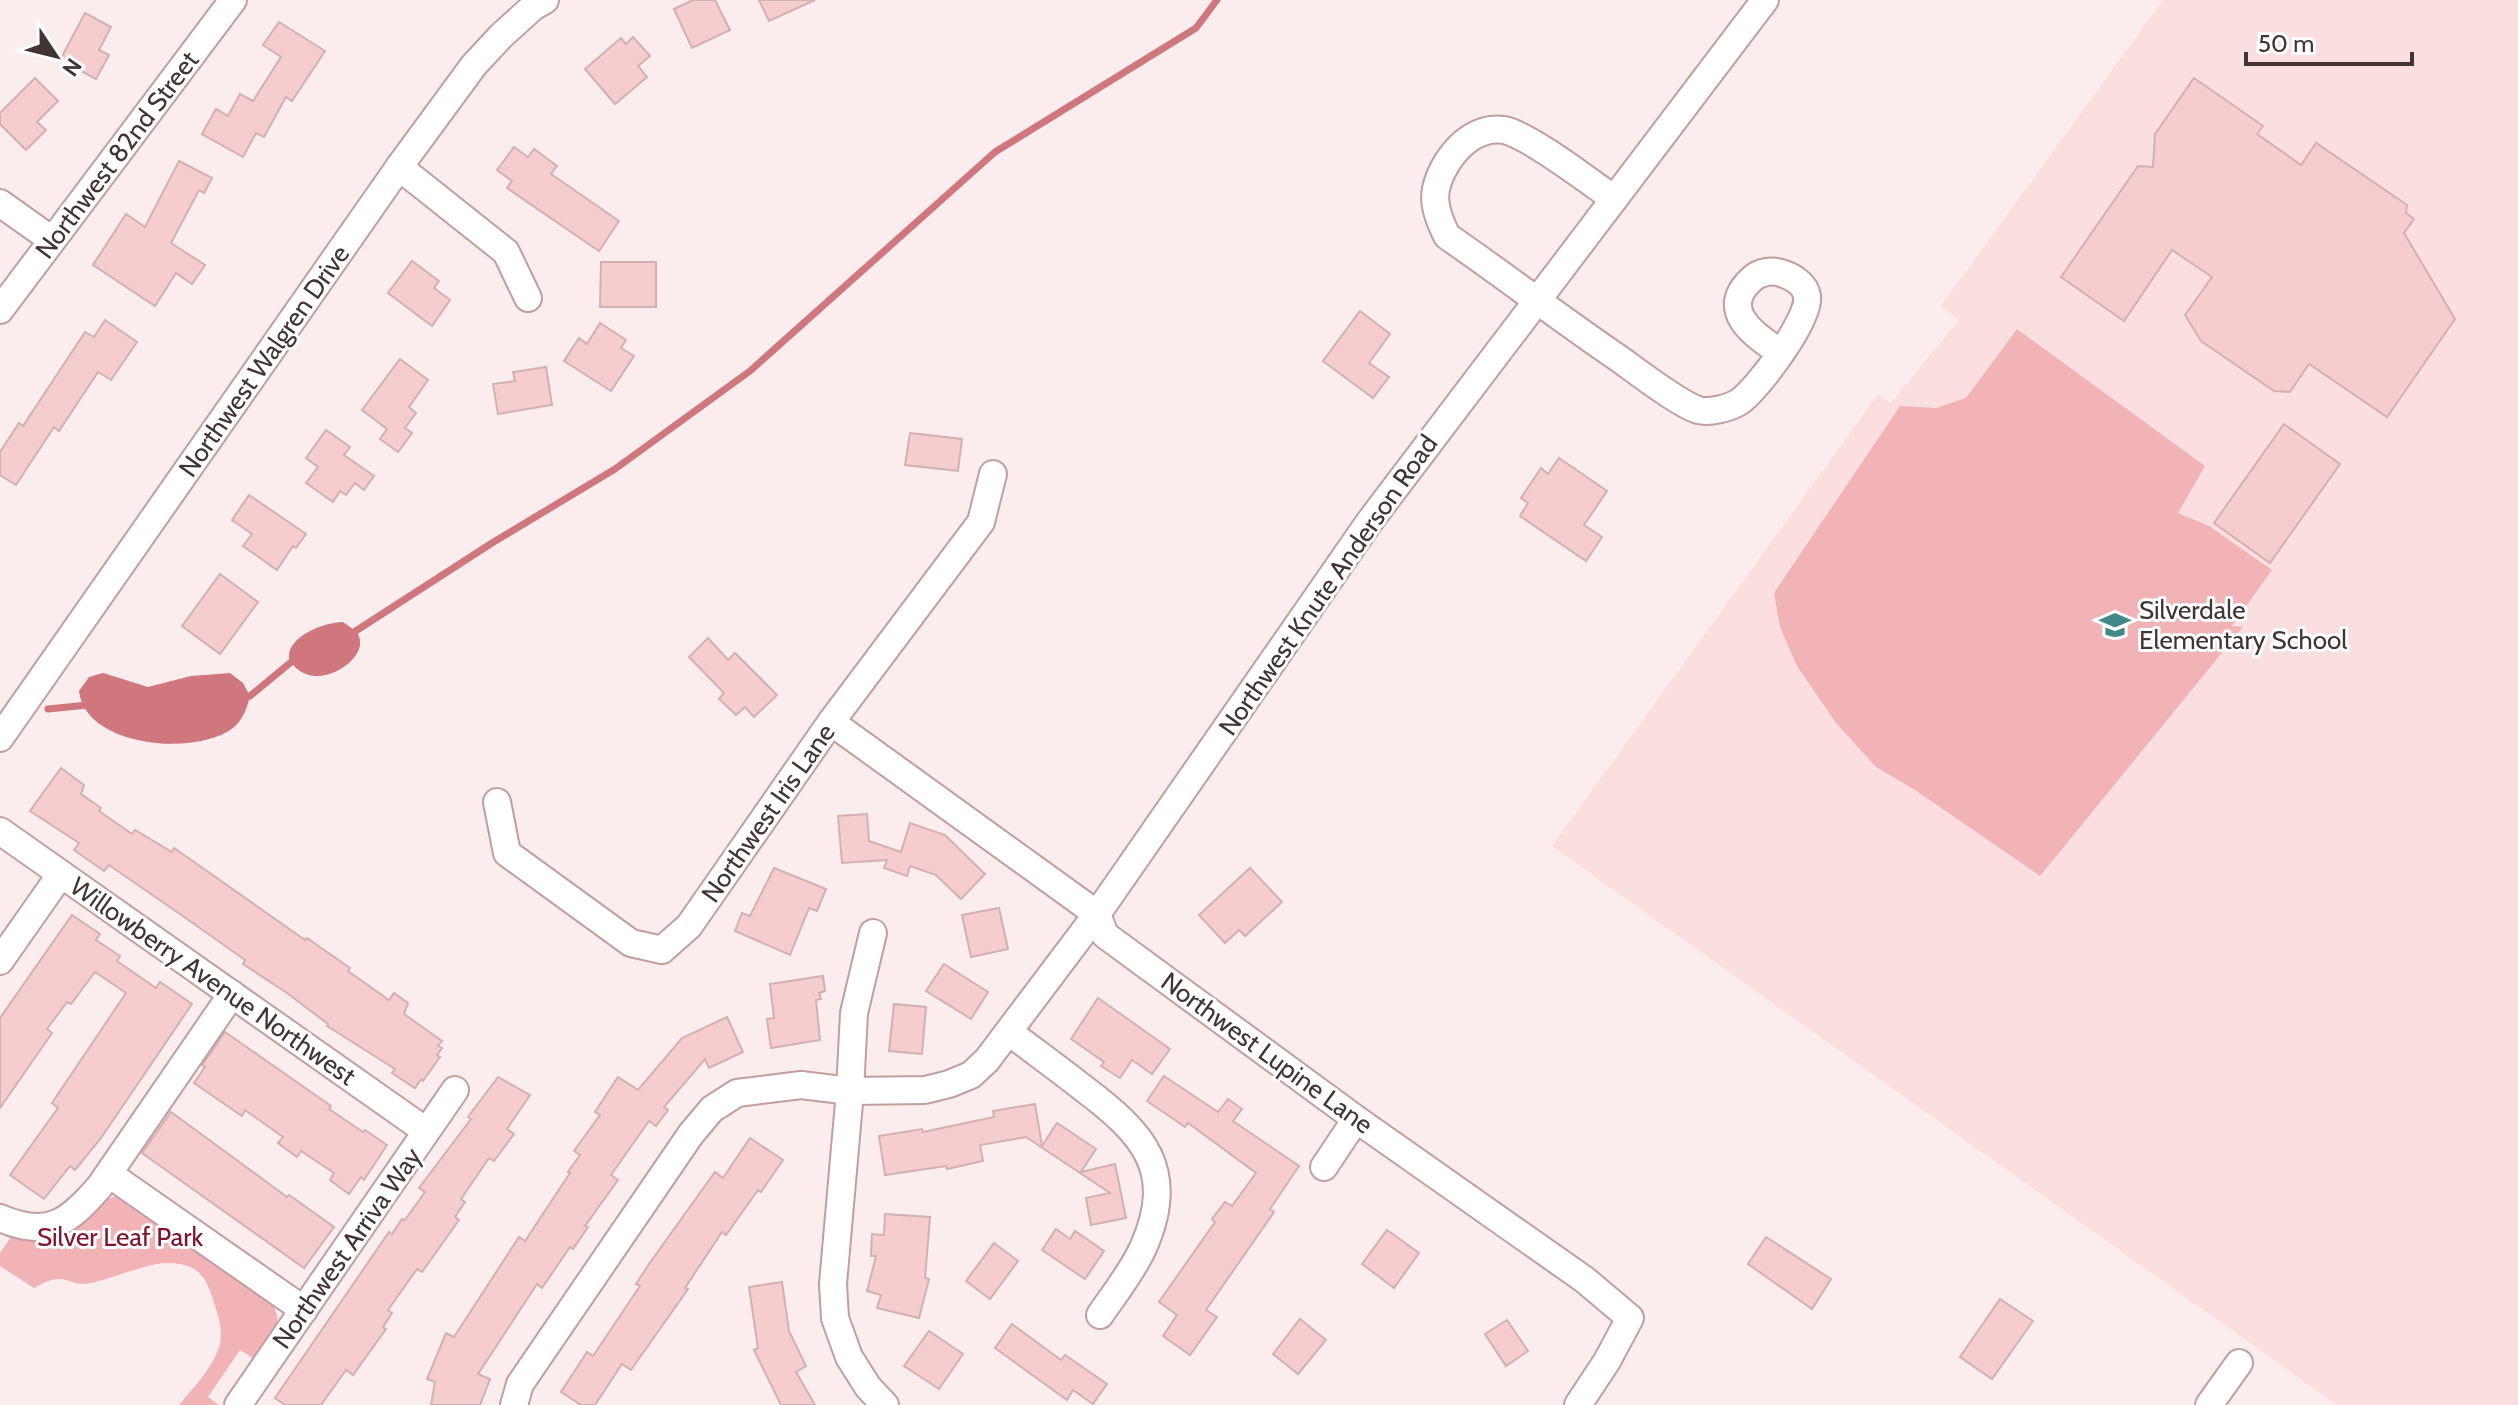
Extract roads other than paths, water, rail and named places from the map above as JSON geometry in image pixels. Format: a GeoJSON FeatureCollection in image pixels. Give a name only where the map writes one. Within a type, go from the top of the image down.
{"type":"FeatureCollection","features":[{"type":"Feature","properties":{"kind":"street","name":"Northwest 82nd Street"},"geometry":{"type":"LineString","coordinates":[[0,310],[233,0]]}},
{"type":"Feature","properties":{"kind":"street","name":"Northwest Walgren Drive"},"geometry":{"type":"LineString","coordinates":[[0,738],[399,167],[474,65],[501,36],[545,0]]}},
{"type":"Feature","properties":{"kind":"street","name":"Northwest Knute Anderson Road"},"geometry":{"type":"LineString","coordinates":[[514,1405],[520,1384],[691,1134],[712,1109],[737,1093],[801,1085],[850,1091],[900,1092],[949,1084],[971,1075],[987,1060],[1097,914],[1370,521],[1765,0]]}},
{"type":"Feature","properties":{"kind":"street"},"geometry":{"type":"LineString","coordinates":[[1614,199],[1528,141],[1503,130],[1483,132],[1468,138],[1451,156],[1438,178],[1434,201],[1447,236],[1647,379],[1699,410],[1722,409],[1740,401],[1780,352]]}},
{"type":"Feature","properties":{"kind":"street"},"geometry":{"type":"LineString","coordinates":[[399,167],[506,252],[528,298]]}},
{"type":"Feature","properties":{"kind":"street"},"geometry":{"type":"LineString","coordinates":[[0,203],[52,240]]}},
{"type":"Feature","properties":{"kind":"street","name":"Northwest Iris Lane"},"geometry":{"type":"LineString","coordinates":[[497,802],[507,853],[631,943],[662,950],[689,926],[831,722],[981,522],[993,474]]}},
{"type":"Feature","properties":{"kind":"street","name":"Northwest Lupine Lane"},"geometry":{"type":"LineString","coordinates":[[831,722],[1097,914],[1105,935],[1356,1119],[1585,1280],[1630,1318],[1578,1405]]}},
{"type":"Feature","properties":{"kind":"street","name":"Willowberry Avenue Northwest"},"geometry":{"type":"LineString","coordinates":[[0,831],[426,1131]]}},
{"type":"Feature","properties":{"kind":"street"},"geometry":{"type":"LineString","coordinates":[[0,961],[61,874]]}},
{"type":"Feature","properties":{"kind":"street"},"geometry":{"type":"LineString","coordinates":[[873,933],[854,1013],[833,1284],[835,1318],[849,1357],[868,1387],[885,1405]]}},
{"type":"Feature","properties":{"kind":"street"},"geometry":{"type":"LineString","coordinates":[[0,1218],[22,1228],[52,1225],[66,1220],[79,1210],[109,1174],[232,994]]}},
{"type":"Feature","properties":{"kind":"street"},"geometry":{"type":"LineString","coordinates":[[1009,1032],[1121,1118],[1147,1149],[1156,1176],[1157,1200],[1144,1247],[1100,1315]]}},
{"type":"Feature","properties":{"kind":"street","name":"Northwest Arriva Way"},"geometry":{"type":"LineString","coordinates":[[238,1405],[455,1090]]}},
{"type":"Feature","properties":{"kind":"street"},"geometry":{"type":"LineString","coordinates":[[1324,1167],[1356,1119]]}},
{"type":"Feature","properties":{"kind":"street"},"geometry":{"type":"LineString","coordinates":[[109,1174],[304,1310]]}},
{"type":"Feature","properties":{"kind":"street"},"geometry":{"type":"LineString","coordinates":[[2209,1405],[2239,1363]]}},
{"type":"Feature","properties":{"kind":"waterway"},"geometry":{"type":"LineString","coordinates":[[351,634],[492,543],[615,469],[750,371],[995,152],[1196,28],[1217,0]]}},
{"type":"Feature","properties":{"kind":"waterway"},"geometry":{"type":"LineString","coordinates":[[242,698],[250,696],[296,658]]}},
{"type":"Feature","properties":{"kind":"waterway"},"geometry":{"type":"LineString","coordinates":[[48,709],[88,705]]}},
{"type":"Feature","properties":{"kind":"place","name":"Silverdale Elementary School"},"geometry":{"type":"Point","coordinates":[2115,625]}},
{"type":"Feature","properties":{"kind":"park label","name":"Silver Leaf Park"},"geometry":{"type":"Point","coordinates":[120,1237]}}]}
